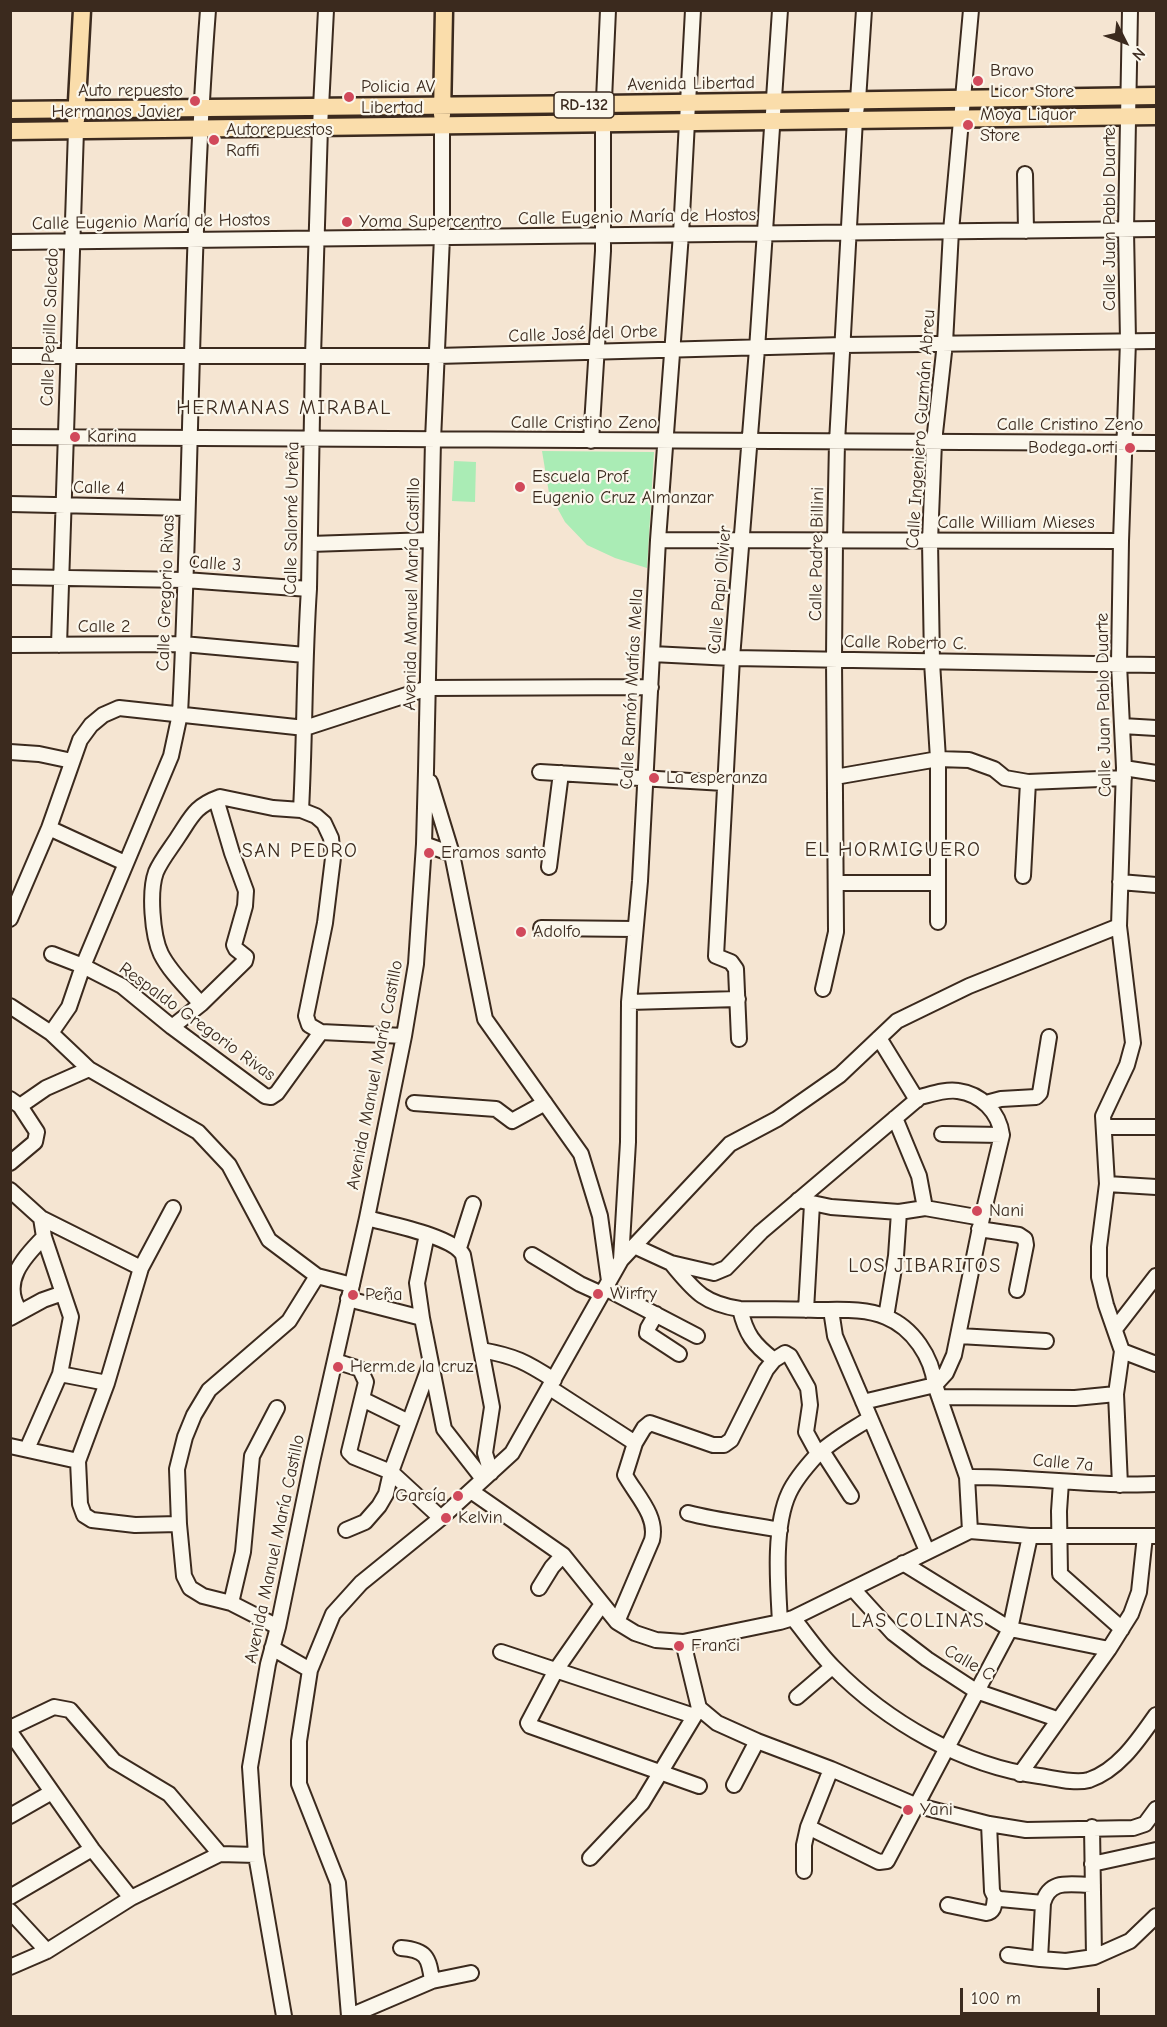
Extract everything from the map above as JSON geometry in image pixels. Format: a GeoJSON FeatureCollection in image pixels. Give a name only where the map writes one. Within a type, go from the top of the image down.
{"type":"FeatureCollection","features":[{"type":"Feature","properties":{"kind":"main road","name":"Calle Pepillo Salcedo"},"geometry":{"type":"LineString","coordinates":[[76,130],[82,10]]}},
{"type":"Feature","properties":{"kind":"main road"},"geometry":{"type":"LineString","coordinates":[[442,125],[444,10]]}},
{"type":"Feature","properties":{"kind":"main road","name":"Avenida Libertad"},"geometry":{"type":"LineString","coordinates":[[10,110],[1156,96]]}},
{"type":"Feature","properties":{"kind":"main road","name":"Avenida Libertad"},"geometry":{"type":"LineString","coordinates":[[10,131],[1156,116]]}},
{"type":"Feature","properties":{"kind":"street"},"geometry":{"type":"LineString","coordinates":[[201,106],[208,10]]}},
{"type":"Feature","properties":{"kind":"street","name":"Calle Salomé Ureña"},"geometry":{"type":"LineString","coordinates":[[301,810],[309,589],[320,127],[326,10]]}},
{"type":"Feature","properties":{"kind":"street"},"geometry":{"type":"LineString","coordinates":[[591,441],[603,235],[603,104],[608,10]]}},
{"type":"Feature","properties":{"kind":"street"},"geometry":{"type":"LineString","coordinates":[[688,103],[693,10]]}},
{"type":"Feature","properties":{"kind":"street"},"geometry":{"type":"LineString","coordinates":[[773,102],[780,10]]}},
{"type":"Feature","properties":{"kind":"street"},"geometry":{"type":"LineString","coordinates":[[858,100],[864,10]]}},
{"type":"Feature","properties":{"kind":"street","name":"Calle Ingeniero Guzmán Abreu"},"geometry":{"type":"LineString","coordinates":[[938,922],[938,759],[932,662],[930,541],[934,442],[945,343],[951,231],[971,10]]}},
{"type":"Feature","properties":{"kind":"street","name":"Calle Juan Pablo Duarte"},"geometry":{"type":"LineString","coordinates":[[1122,1351],[1099,1277],[1099,1247],[1107,1184],[1103,1116],[1126,1065],[1133,1043],[1119,926],[1124,773],[1119,664],[1128,341],[1126,230],[1130,10]]}},
{"type":"Feature","properties":{"kind":"street","name":"Calle Padre Billini"},"geometry":{"type":"LineString","coordinates":[[823,989],[836,932],[834,659],[837,442],[855,119],[858,100]]}},
{"type":"Feature","properties":{"kind":"street","name":"Calle Papi Olivier"},"geometry":{"type":"LineString","coordinates":[[738,999],[736,969],[731,962],[716,956],[732,658],[757,349],[773,102]]}},
{"type":"Feature","properties":{"kind":"street","name":"Calle Ramón Matías Mella"},"geometry":{"type":"LineString","coordinates":[[621,1260],[628,1142],[629,1002],[640,880],[658,540],[681,234],[688,103]]}},
{"type":"Feature","properties":{"kind":"street","name":"Calle Gregorio Rivas"},"geometry":{"type":"LineString","coordinates":[[51,1033],[69,1007],[83,966],[171,756],[180,714],[201,106]]}},
{"type":"Feature","properties":{"kind":"street","name":"Avenida Manuel María Castillo"},"geometry":{"type":"LineString","coordinates":[[284,2016],[256,1855],[250,1767],[268,1664],[278,1627],[366,1218],[404,1036],[416,964],[424,844],[433,440],[442,237],[442,125]]}},
{"type":"Feature","properties":{"kind":"street","name":"Calle Pepillo Salcedo"},"geometry":{"type":"LineString","coordinates":[[58,645],[76,130]]}},
{"type":"Feature","properties":{"kind":"street"},"geometry":{"type":"LineString","coordinates":[[1025,174],[1026,231]]}},
{"type":"Feature","properties":{"kind":"street","name":"Calle Eugenio María de Hostos"},"geometry":{"type":"LineString","coordinates":[[10,242],[1156,229]]}},
{"type":"Feature","properties":{"kind":"street","name":"Calle José del Orbe"},"geometry":{"type":"LineString","coordinates":[[10,356],[437,356],[843,345],[1156,341]]}},
{"type":"Feature","properties":{"kind":"street","name":"Calle Cristino Zeno"},"geometry":{"type":"LineString","coordinates":[[10,436],[1156,443]]}},
{"type":"Feature","properties":{"kind":"street","name":"Calle 4"},"geometry":{"type":"LineString","coordinates":[[10,504],[187,508]]}},
{"type":"Feature","properties":{"kind":"street"},"geometry":{"type":"LineString","coordinates":[[310,544],[431,540]]}},
{"type":"Feature","properties":{"kind":"street","name":"Calle William Mieses"},"geometry":{"type":"LineString","coordinates":[[658,540],[1121,542]]}},
{"type":"Feature","properties":{"kind":"street","name":"Calle 3"},"geometry":{"type":"LineString","coordinates":[[10,577],[184,580],[309,589]]}},
{"type":"Feature","properties":{"kind":"street","name":"Calle 2"},"geometry":{"type":"LineString","coordinates":[[10,645],[183,644],[305,655]]}},
{"type":"Feature","properties":{"kind":"street","name":"Calle Roberto C."},"geometry":{"type":"LineString","coordinates":[[652,654],[732,658],[1156,665]]}},
{"type":"Feature","properties":{"kind":"street"},"geometry":{"type":"LineString","coordinates":[[10,919],[49,828],[80,740],[91,725],[103,715],[119,708],[305,728],[428,688],[651,687]]}},
{"type":"Feature","properties":{"kind":"street"},"geometry":{"type":"LineString","coordinates":[[1122,726],[1156,728]]}},
{"type":"Feature","properties":{"kind":"street"},"geometry":{"type":"LineString","coordinates":[[10,752],[39,754],[72,761]]}},
{"type":"Feature","properties":{"kind":"street"},"geometry":{"type":"LineString","coordinates":[[835,777],[938,759],[969,760],[993,769],[1012,780],[1028,782],[1124,773],[1156,773]]}},
{"type":"Feature","properties":{"kind":"street"},"geometry":{"type":"LineString","coordinates":[[426,771],[452,854],[485,1019],[581,1155],[600,1216],[605,1288]]}},
{"type":"Feature","properties":{"kind":"street"},"geometry":{"type":"LineString","coordinates":[[540,772],[724,783]]}},
{"type":"Feature","properties":{"kind":"street"},"geometry":{"type":"LineString","coordinates":[[549,867],[561,773]]}},
{"type":"Feature","properties":{"kind":"street"},"geometry":{"type":"LineString","coordinates":[[1023,876],[1028,782]]}},
{"type":"Feature","properties":{"kind":"street"},"geometry":{"type":"LineString","coordinates":[[201,1004],[171,969],[161,953],[155,935],[152,906],[155,874],[163,860],[200,806],[220,797],[273,808],[301,810],[316,816],[324,824],[331,838],[333,858],[325,923],[306,1016],[309,1025],[321,1032],[404,1036]]}},
{"type":"Feature","properties":{"kind":"street"},"geometry":{"type":"LineString","coordinates":[[172,1027],[201,1004],[245,961],[246,957],[236,950],[234,945],[245,906],[246,891],[216,799]]}},
{"type":"Feature","properties":{"kind":"street"},"geometry":{"type":"LineString","coordinates":[[49,828],[125,863]]}},
{"type":"Feature","properties":{"kind":"street"},"geometry":{"type":"LineString","coordinates":[[424,844],[452,854]]}},
{"type":"Feature","properties":{"kind":"street"},"geometry":{"type":"LineString","coordinates":[[1120,882],[1156,885]]}},
{"type":"Feature","properties":{"kind":"street"},"geometry":{"type":"LineString","coordinates":[[836,883],[938,883]]}},
{"type":"Feature","properties":{"kind":"street"},"geometry":{"type":"LineString","coordinates":[[471,1974],[432,1981],[350,2016],[338,1883],[299,1784],[299,1741],[310,1670],[333,1614],[361,1582],[441,1518],[512,1454],[621,1260],[730,1144],[777,1119],[840,1075],[897,1021],[969,986],[1119,926]]}},
{"type":"Feature","properties":{"kind":"street"},"geometry":{"type":"LineString","coordinates":[[541,928],[634,929]]}},
{"type":"Feature","properties":{"kind":"street","name":"Respaldo Gregorio Rivas"},"geometry":{"type":"LineString","coordinates":[[52,954],[83,966],[122,986],[264,1096],[271,1097],[277,1093],[321,1032]]}},
{"type":"Feature","properties":{"kind":"street"},"geometry":{"type":"LineString","coordinates":[[629,1002],[738,999],[739,1039]]}},
{"type":"Feature","properties":{"kind":"street"},"geometry":{"type":"LineString","coordinates":[[10,1006],[51,1033],[89,1069],[198,1132],[206,1139],[229,1165],[268,1240],[317,1276],[350,1292],[422,1318]]}},
{"type":"Feature","properties":{"kind":"street"},"geometry":{"type":"LineString","coordinates":[[986,1103],[1001,1099],[1036,1097],[1040,1093],[1049,1037]]}},
{"type":"Feature","properties":{"kind":"street"},"geometry":{"type":"LineString","coordinates":[[879,1038],[917,1100]]}},
{"type":"Feature","properties":{"kind":"street"},"geometry":{"type":"LineString","coordinates":[[10,1163],[35,1142],[37,1137],[37,1132],[15,1103],[89,1069]]}},
{"type":"Feature","properties":{"kind":"street"},"geometry":{"type":"LineString","coordinates":[[634,1246],[671,1263],[714,1273],[726,1268],[761,1232],[920,1097],[943,1091],[958,1091],[986,1103],[1000,1124],[1002,1135],[981,1223],[959,1336],[954,1355],[937,1391]]}},
{"type":"Feature","properties":{"kind":"street"},"geometry":{"type":"LineString","coordinates":[[414,1103],[496,1109],[512,1121],[545,1103]]}},
{"type":"Feature","properties":{"kind":"street"},"geometry":{"type":"LineString","coordinates":[[895,1118],[919,1176],[925,1208]]}},
{"type":"Feature","properties":{"kind":"street"},"geometry":{"type":"LineString","coordinates":[[1104,1127],[1156,1127]]}},
{"type":"Feature","properties":{"kind":"street"},"geometry":{"type":"LineString","coordinates":[[942,1134],[1002,1135]]}},
{"type":"Feature","properties":{"kind":"street"},"geometry":{"type":"LineString","coordinates":[[1107,1184],[1156,1187]]}},
{"type":"Feature","properties":{"kind":"street"},"geometry":{"type":"LineString","coordinates":[[10,1190],[41,1218],[141,1268]]}},
{"type":"Feature","properties":{"kind":"street"},"geometry":{"type":"LineString","coordinates":[[798,1200],[812,1204],[899,1212],[925,1208],[1019,1235],[1025,1239],[1026,1245],[1017,1290]]}},
{"type":"Feature","properties":{"kind":"street"},"geometry":{"type":"LineString","coordinates":[[459,1248],[473,1204]]}},
{"type":"Feature","properties":{"kind":"street"},"geometry":{"type":"LineString","coordinates":[[806,1310],[812,1204]]}},
{"type":"Feature","properties":{"kind":"street"},"geometry":{"type":"LineString","coordinates":[[173,1208],[141,1268],[106,1383],[78,1461],[80,1504],[84,1515],[92,1520],[135,1524],[179,1524]]}},
{"type":"Feature","properties":{"kind":"street"},"geometry":{"type":"LineString","coordinates":[[886,1317],[896,1256],[899,1212]]}},
{"type":"Feature","properties":{"kind":"street"},"geometry":{"type":"LineString","coordinates":[[27,1449],[60,1374],[71,1317],[44,1236],[41,1218]]}},
{"type":"Feature","properties":{"kind":"street"},"geometry":{"type":"LineString","coordinates":[[366,1218],[427,1234],[459,1248],[463,1255],[492,1407],[485,1453],[487,1476]]}},
{"type":"Feature","properties":{"kind":"street"},"geometry":{"type":"LineString","coordinates":[[427,1234],[417,1283],[430,1365],[444,1430],[487,1476]]}},
{"type":"Feature","properties":{"kind":"street"},"geometry":{"type":"LineString","coordinates":[[44,1236],[20,1264],[11,1281],[15,1314],[63,1293]]}},
{"type":"Feature","properties":{"kind":"street"},"geometry":{"type":"LineString","coordinates":[[532,1256],[580,1284],[605,1288],[698,1336]]}},
{"type":"Feature","properties":{"kind":"street"},"geometry":{"type":"LineString","coordinates":[[671,1263],[693,1289],[708,1301],[720,1306],[740,1309],[859,1311],[886,1317],[905,1329],[917,1341],[933,1370],[937,1391],[967,1477],[970,1531]]}},
{"type":"Feature","properties":{"kind":"street"},"geometry":{"type":"LineString","coordinates":[[278,1627],[231,1603],[203,1596],[190,1588],[184,1576],[177,1469],[185,1437],[194,1415],[209,1390],[289,1321],[317,1276]]}},
{"type":"Feature","properties":{"kind":"street"},"geometry":{"type":"LineString","coordinates":[[1115,1329],[1156,1276]]}},
{"type":"Feature","properties":{"kind":"street"},"geometry":{"type":"LineString","coordinates":[[740,1309],[745,1330],[759,1348],[774,1360]]}},
{"type":"Feature","properties":{"kind":"street"},"geometry":{"type":"LineString","coordinates":[[831,1310],[835,1336],[927,1551]]}},
{"type":"Feature","properties":{"kind":"street"},"geometry":{"type":"LineString","coordinates":[[656,1314],[647,1333],[679,1354]]}},
{"type":"Feature","properties":{"kind":"street"},"geometry":{"type":"LineString","coordinates":[[959,1336],[1046,1341]]}},
{"type":"Feature","properties":{"kind":"street"},"geometry":{"type":"LineString","coordinates":[[481,1350],[509,1355],[526,1363],[635,1443]]}},
{"type":"Feature","properties":{"kind":"street"},"geometry":{"type":"LineString","coordinates":[[1120,1485],[1116,1395],[1122,1351],[1156,1364]]}},
{"type":"Feature","properties":{"kind":"street"},"geometry":{"type":"LineString","coordinates":[[617,1622],[655,1529],[650,1516],[625,1475],[635,1443],[644,1428],[650,1424],[713,1445],[724,1445],[731,1440],[766,1370],[781,1354],[788,1353],[804,1377],[808,1388],[810,1405],[806,1432],[851,1496]]}},
{"type":"Feature","properties":{"kind":"street"},"geometry":{"type":"LineString","coordinates":[[335,1361],[360,1369],[366,1382],[349,1452],[354,1457],[391,1472],[441,1518]]}},
{"type":"Feature","properties":{"kind":"street"},"geometry":{"type":"LineString","coordinates":[[346,1530],[365,1522],[386,1494],[391,1472],[430,1365]]}},
{"type":"Feature","properties":{"kind":"street"},"geometry":{"type":"LineString","coordinates":[[60,1374],[106,1383]]}},
{"type":"Feature","properties":{"kind":"street"},"geometry":{"type":"LineString","coordinates":[[863,1402],[937,1391],[1075,1398],[1116,1395]]}},
{"type":"Feature","properties":{"kind":"street"},"geometry":{"type":"LineString","coordinates":[[362,1399],[409,1422]]}},
{"type":"Feature","properties":{"kind":"street"},"geometry":{"type":"LineString","coordinates":[[231,1603],[243,1552],[252,1456],[277,1408]]}},
{"type":"Feature","properties":{"kind":"street"},"geometry":{"type":"LineString","coordinates":[[869,1419],[820,1453],[799,1476],[788,1495],[780,1530],[777,1577],[787,1620],[832,1667],[898,1720],[946,1748],[1020,1774],[1086,1781],[1102,1774],[1116,1764],[1156,1714]]}},
{"type":"Feature","properties":{"kind":"street"},"geometry":{"type":"LineString","coordinates":[[10,1446],[78,1461]]}},
{"type":"Feature","properties":{"kind":"street","name":"Calle 7a"},"geometry":{"type":"LineString","coordinates":[[967,1477],[1003,1476],[1061,1482],[1156,1484]]}},
{"type":"Feature","properties":{"kind":"street"},"geometry":{"type":"LineString","coordinates":[[1061,1482],[1059,1569],[1063,1578],[1122,1629]]}},
{"type":"Feature","properties":{"kind":"street"},"geometry":{"type":"LineString","coordinates":[[471,1491],[563,1555],[617,1622],[635,1634],[656,1640],[683,1642],[787,1620],[970,1531],[1030,1536],[1151,1536],[1139,1592],[1122,1629],[1020,1774]]}},
{"type":"Feature","properties":{"kind":"street"},"geometry":{"type":"LineString","coordinates":[[688,1513],[718,1521],[735,1521],[780,1530]]}},
{"type":"Feature","properties":{"kind":"street"},"geometry":{"type":"LineString","coordinates":[[808,1827],[879,1862],[887,1861],[1010,1629],[1030,1536]]}},
{"type":"Feature","properties":{"kind":"street"},"geometry":{"type":"LineString","coordinates":[[539,1588],[552,1567],[563,1555]]}},
{"type":"Feature","properties":{"kind":"street"},"geometry":{"type":"LineString","coordinates":[[903,1563],[1010,1629],[1109,1649]]}},
{"type":"Feature","properties":{"kind":"street","name":"Calle C"},"geometry":{"type":"LineString","coordinates":[[852,1589],[893,1634],[976,1691],[1057,1719]]}},
{"type":"Feature","properties":{"kind":"street"},"geometry":{"type":"LineString","coordinates":[[602,1604],[556,1670],[528,1723],[530,1726],[699,1786]]}},
{"type":"Feature","properties":{"kind":"street"},"geometry":{"type":"LineString","coordinates":[[590,1858],[642,1803],[696,1712],[683,1642]]}},
{"type":"Feature","properties":{"kind":"street"},"geometry":{"type":"LineString","coordinates":[[272,1648],[310,1670]]}},
{"type":"Feature","properties":{"kind":"street"},"geometry":{"type":"LineString","coordinates":[[501,1652],[627,1695],[696,1712],[757,1741],[831,1769],[915,1805],[989,1824],[1026,1830],[1133,1828],[1144,1824],[1156,1809]]}},
{"type":"Feature","properties":{"kind":"street"},"geometry":{"type":"LineString","coordinates":[[797,1697],[832,1667]]}},
{"type":"Feature","properties":{"kind":"street"},"geometry":{"type":"LineString","coordinates":[[131,1898],[92,1849],[10,1730],[54,1707],[70,1710],[114,1761],[169,1794],[220,1854]]}},
{"type":"Feature","properties":{"kind":"street"},"geometry":{"type":"LineString","coordinates":[[734,1785],[757,1741]]}},
{"type":"Feature","properties":{"kind":"street"},"geometry":{"type":"LineString","coordinates":[[804,1871],[804,1845],[808,1827],[831,1769]]}},
{"type":"Feature","properties":{"kind":"street"},"geometry":{"type":"LineString","coordinates":[[10,1816],[52,1792]]}},
{"type":"Feature","properties":{"kind":"street"},"geometry":{"type":"LineString","coordinates":[[989,1824],[992,1891],[995,1896],[1000,1899],[1043,1903]]}},
{"type":"Feature","properties":{"kind":"street"},"geometry":{"type":"LineString","coordinates":[[1092,1827],[1094,1957]]}},
{"type":"Feature","properties":{"kind":"street"},"geometry":{"type":"LineString","coordinates":[[10,1897],[92,1849]]}},
{"type":"Feature","properties":{"kind":"street"},"geometry":{"type":"LineString","coordinates":[[1092,1864],[1156,1850]]}},
{"type":"Feature","properties":{"kind":"street"},"geometry":{"type":"LineString","coordinates":[[10,1967],[47,1952],[131,1898],[220,1854],[256,1855]]}},
{"type":"Feature","properties":{"kind":"street"},"geometry":{"type":"LineString","coordinates":[[1040,1959],[1043,1903],[1050,1888],[1056,1885],[1093,1885]]}},
{"type":"Feature","properties":{"kind":"street"},"geometry":{"type":"LineString","coordinates":[[948,1905],[990,1912],[993,1909],[995,1896]]}},
{"type":"Feature","properties":{"kind":"street"},"geometry":{"type":"LineString","coordinates":[[10,1911],[47,1952]]}},
{"type":"Feature","properties":{"kind":"street"},"geometry":{"type":"LineString","coordinates":[[1008,1955],[1066,1961],[1094,1957],[1130,1941],[1156,1916]]}},
{"type":"Feature","properties":{"kind":"street"},"geometry":{"type":"LineString","coordinates":[[401,1948],[414,1949],[425,1955],[430,1966],[432,1981]]}},
{"type":"Feature","properties":{"kind":"green space"},"geometry":{"type":"Polygon","coordinates":[[[542,451],[654,452],[647,568],[615,558],[587,545],[565,522],[549,493],[542,451]]]}},
{"type":"Feature","properties":{"kind":"green space"},"geometry":{"type":"Polygon","coordinates":[[[454,461],[476,462],[475,502],[452,501],[454,461]]]}},
{"type":"Feature","properties":{"kind":"place","name":"Bravo Licor Store"},"geometry":{"type":"Point","coordinates":[978,81]}},
{"type":"Feature","properties":{"kind":"place","name":"Policia AV Libertad"},"geometry":{"type":"Point","coordinates":[349,97]}},
{"type":"Feature","properties":{"kind":"place","name":"Auto repuesto Hermanos Javier"},"geometry":{"type":"Point","coordinates":[195,101]}},
{"type":"Feature","properties":{"kind":"place","name":"Moya Liquor Store"},"geometry":{"type":"Point","coordinates":[968,125]}},
{"type":"Feature","properties":{"kind":"place","name":"Autorepuestos Raffi"},"geometry":{"type":"Point","coordinates":[214,140]}},
{"type":"Feature","properties":{"kind":"place","name":"Yoma Supercentro"},"geometry":{"type":"Point","coordinates":[347,222]}},
{"type":"Feature","properties":{"kind":"place","name":"Karina"},"geometry":{"type":"Point","coordinates":[75,437]}},
{"type":"Feature","properties":{"kind":"place","name":"Bodega orti"},"geometry":{"type":"Point","coordinates":[1130,448]}},
{"type":"Feature","properties":{"kind":"place","name":"Escuela Prof. Eugenio Cruz Almanzar"},"geometry":{"type":"Point","coordinates":[520,487]}},
{"type":"Feature","properties":{"kind":"place","name":"La esperanza"},"geometry":{"type":"Point","coordinates":[654,778]}},
{"type":"Feature","properties":{"kind":"place","name":"Eramos santo"},"geometry":{"type":"Point","coordinates":[429,853]}},
{"type":"Feature","properties":{"kind":"place","name":"Adolfo"},"geometry":{"type":"Point","coordinates":[521,932]}},
{"type":"Feature","properties":{"kind":"place","name":"Nani"},"geometry":{"type":"Point","coordinates":[977,1211]}},
{"type":"Feature","properties":{"kind":"place","name":"Wirfry"},"geometry":{"type":"Point","coordinates":[598,1294]}},
{"type":"Feature","properties":{"kind":"place","name":"Peña"},"geometry":{"type":"Point","coordinates":[353,1295]}},
{"type":"Feature","properties":{"kind":"place","name":"Herm.de la cruz"},"geometry":{"type":"Point","coordinates":[338,1367]}},
{"type":"Feature","properties":{"kind":"place","name":"García"},"geometry":{"type":"Point","coordinates":[458,1496]}},
{"type":"Feature","properties":{"kind":"place","name":"Kelvin"},"geometry":{"type":"Point","coordinates":[446,1518]}},
{"type":"Feature","properties":{"kind":"place","name":"Franci"},"geometry":{"type":"Point","coordinates":[679,1646]}},
{"type":"Feature","properties":{"kind":"place","name":"Yani"},"geometry":{"type":"Point","coordinates":[908,1810]}},
{"type":"Feature","properties":{"kind":"district","name":"HERMANAS MIRABAL"},"geometry":{"type":"Point","coordinates":[284,408]}},
{"type":"Feature","properties":{"kind":"district","name":"EL HORMIGUERO"},"geometry":{"type":"Point","coordinates":[893,850]}},
{"type":"Feature","properties":{"kind":"district","name":"SAN PEDRO"},"geometry":{"type":"Point","coordinates":[300,851]}},
{"type":"Feature","properties":{"kind":"district","name":"LOS JIBARITOS"},"geometry":{"type":"Point","coordinates":[925,1266]}},
{"type":"Feature","properties":{"kind":"district","name":"LAS COLINAS"},"geometry":{"type":"Point","coordinates":[918,1621]}}]}
